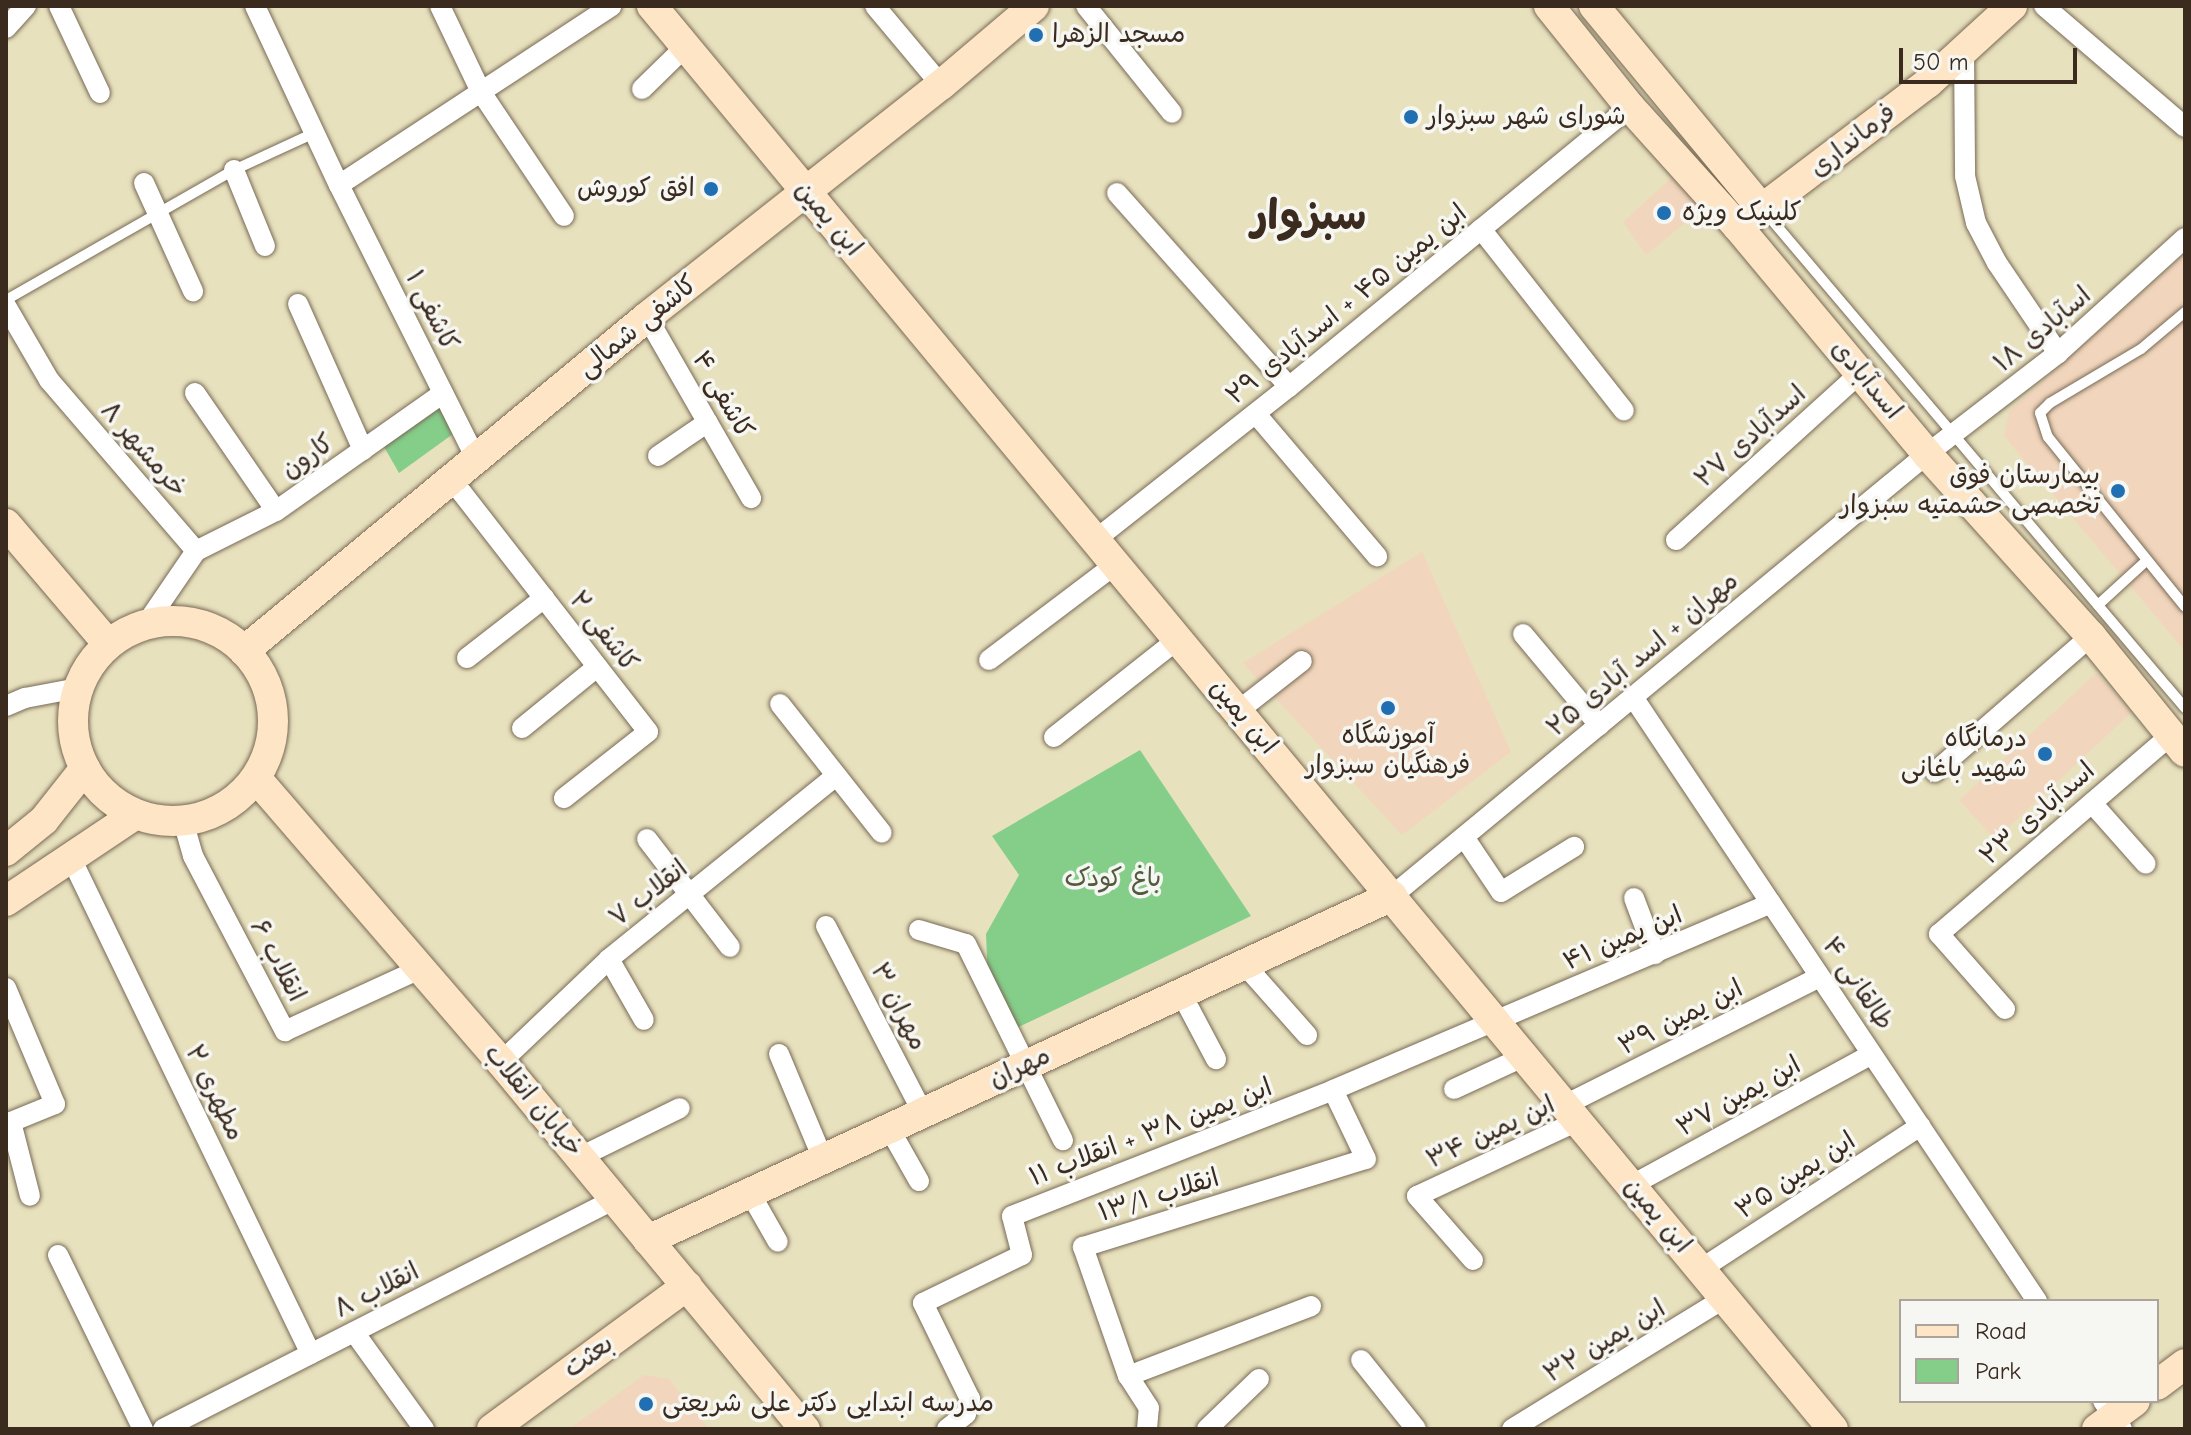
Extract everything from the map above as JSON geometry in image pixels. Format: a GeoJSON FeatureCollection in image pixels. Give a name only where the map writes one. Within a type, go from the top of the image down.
{"type":"FeatureCollection","features":[{"type":"Feature","properties":{"kind":"main road","name":"ابن یمین"},"geometry":{"type":"LineString","coordinates":[[652,6],[1833,1429]]}},
{"type":"Feature","properties":{"kind":"main road","name":"کاشفی شمالی"},"geometry":{"type":"LineString","coordinates":[[244,651],[647,317],[941,85],[1034,6]]}},
{"type":"Feature","properties":{"kind":"main road","name":"اسدآبادی"},"geometry":{"type":"LineString","coordinates":[[1549,6],[1630,107],[1738,227],[1927,454],[2181,731]]}},
{"type":"Feature","properties":{"kind":"main road"},"geometry":{"type":"LineString","coordinates":[[1594,6],[1763,210]]}},
{"type":"Feature","properties":{"kind":"main road","name":"فرمانداری"},"geometry":{"type":"LineString","coordinates":[[1738,227],[1928,83],[2012,6]]}},
{"type":"Feature","properties":{"kind":"main road"},"geometry":{"type":"LineString","coordinates":[[6,524],[108,644]]}},
{"type":"Feature","properties":{"kind":"main road"},"geometry":{"type":"LineString","coordinates":[[172,621],[198,624],[223,635],[244,651],[260,673],[270,698],[273,726],[267,753],[256,778],[236,799],[211,814],[183,821],[159,820],[136,814],[107,796],[85,768],[75,743],[73,715],[78,688],[85,672],[108,644],[146,624],[172,621]]}},
{"type":"Feature","properties":{"kind":"main road"},"geometry":{"type":"LineString","coordinates":[[6,851],[44,820],[85,768]]}},
{"type":"Feature","properties":{"kind":"main road","name":"خیابان انقلاب"},"geometry":{"type":"LineString","coordinates":[[256,778],[422,968],[805,1429]]}},
{"type":"Feature","properties":{"kind":"main road"},"geometry":{"type":"LineString","coordinates":[[6,901],[136,814]]}},
{"type":"Feature","properties":{"kind":"main road","name":"مهران"},"geometry":{"type":"LineString","coordinates":[[648,1240],[1392,896]]}},
{"type":"Feature","properties":{"kind":"main road","name":"بعثت"},"geometry":{"type":"LineString","coordinates":[[492,1429],[687,1286]]}},
{"type":"Feature","properties":{"kind":"main road"},"geometry":{"type":"LineString","coordinates":[[2159,1384],[2185,1364]]}},
{"type":"Feature","properties":{"kind":"street"},"geometry":{"type":"LineString","coordinates":[[6,28],[26,6]]}},
{"type":"Feature","properties":{"kind":"street"},"geometry":{"type":"LineString","coordinates":[[59,6],[100,93]]}},
{"type":"Feature","properties":{"kind":"street","name":"کاشفی ۱"},"geometry":{"type":"LineString","coordinates":[[255,6],[339,185],[476,459]]}},
{"type":"Feature","properties":{"kind":"street"},"geometry":{"type":"LineString","coordinates":[[440,6],[481,92],[564,216]]}},
{"type":"Feature","properties":{"kind":"street"},"geometry":{"type":"LineString","coordinates":[[339,185],[612,6]]}},
{"type":"Feature","properties":{"kind":"street"},"geometry":{"type":"LineString","coordinates":[[875,6],[941,85]]}},
{"type":"Feature","properties":{"kind":"street"},"geometry":{"type":"LineString","coordinates":[[1086,6],[1172,113]]}},
{"type":"Feature","properties":{"kind":"street"},"geometry":{"type":"LineString","coordinates":[[2044,6],[2185,127]]}},
{"type":"Feature","properties":{"kind":"street"},"geometry":{"type":"LineString","coordinates":[[642,89],[686,46]]}},
{"type":"Feature","properties":{"kind":"street"},"geometry":{"type":"LineString","coordinates":[[1964,50],[1965,176],[1976,223],[1997,263],[2058,353]]}},
{"type":"Feature","properties":{"kind":"street","name":"ابن یمین ۴۵ + اسدآبادی ۲۹"},"geometry":{"type":"LineString","coordinates":[[1095,540],[1256,414],[1630,107]]}},
{"type":"Feature","properties":{"kind":"street"},"geometry":{"type":"LineString","coordinates":[[234,170],[265,246]]}},
{"type":"Feature","properties":{"kind":"street"},"geometry":{"type":"LineString","coordinates":[[144,183],[193,291]]}},
{"type":"Feature","properties":{"kind":"street"},"geometry":{"type":"LineString","coordinates":[[1117,193],[1289,387]]}},
{"type":"Feature","properties":{"kind":"street"},"geometry":{"type":"LineString","coordinates":[[1481,229],[1624,411]]}},
{"type":"Feature","properties":{"kind":"street","name":"اسآبادی ۱۸"},"geometry":{"type":"LineString","coordinates":[[1927,454],[2058,353],[2149,274],[2185,238]]}},
{"type":"Feature","properties":{"kind":"street"},"geometry":{"type":"LineString","coordinates":[[298,304],[363,450]]}},
{"type":"Feature","properties":{"kind":"street","name":"خرمشهر ۸"},"geometry":{"type":"LineString","coordinates":[[6,306],[49,380],[196,551]]}},
{"type":"Feature","properties":{"kind":"street","name":"کاشفی ۴"},"geometry":{"type":"LineString","coordinates":[[647,317],[751,498]]}},
{"type":"Feature","properties":{"kind":"street","name":"اسدآبادی ۲۷"},"geometry":{"type":"LineString","coordinates":[[1676,540],[1860,373]]}},
{"type":"Feature","properties":{"kind":"street"},"geometry":{"type":"LineString","coordinates":[[195,393],[276,511]]}},
{"type":"Feature","properties":{"kind":"street","name":"کارون"},"geometry":{"type":"LineString","coordinates":[[196,551],[276,511],[443,393]]}},
{"type":"Feature","properties":{"kind":"street"},"geometry":{"type":"LineString","coordinates":[[1256,414],[1377,556]]}},
{"type":"Feature","properties":{"kind":"street"},"geometry":{"type":"LineString","coordinates":[[658,456],[708,422]]}},
{"type":"Feature","properties":{"kind":"street","name":"مهران + اسد آبادی ۲۵"},"geometry":{"type":"LineString","coordinates":[[1392,896],[1927,454]]}},
{"type":"Feature","properties":{"kind":"street","name":"کاشفی ۲"},"geometry":{"type":"LineString","coordinates":[[452,480],[648,732],[564,798]]}},
{"type":"Feature","properties":{"kind":"street"},"geometry":{"type":"LineString","coordinates":[[146,624],[196,551]]}},
{"type":"Feature","properties":{"kind":"street"},"geometry":{"type":"LineString","coordinates":[[989,660],[1116,564]]}},
{"type":"Feature","properties":{"kind":"street"},"geometry":{"type":"LineString","coordinates":[[467,658],[544,598]]}},
{"type":"Feature","properties":{"kind":"street"},"geometry":{"type":"LineString","coordinates":[[1523,634],[1599,725]]}},
{"type":"Feature","properties":{"kind":"street"},"geometry":{"type":"LineString","coordinates":[[1935,772],[2091,636]]}},
{"type":"Feature","properties":{"kind":"street"},"geometry":{"type":"LineString","coordinates":[[1054,737],[1178,639]]}},
{"type":"Feature","properties":{"kind":"street"},"geometry":{"type":"LineString","coordinates":[[1238,711],[1302,661]]}},
{"type":"Feature","properties":{"kind":"street"},"geometry":{"type":"LineString","coordinates":[[522,728],[597,667]]}},
{"type":"Feature","properties":{"kind":"street"},"geometry":{"type":"LineString","coordinates":[[6,706],[25,698],[78,688]]}},
{"type":"Feature","properties":{"kind":"street","name":"طالقانی ۴"},"geometry":{"type":"LineString","coordinates":[[1633,697],[2036,1299]]}},
{"type":"Feature","properties":{"kind":"street"},"geometry":{"type":"LineString","coordinates":[[780,704],[882,833]]}},
{"type":"Feature","properties":{"kind":"street","name":"اسدآبادی ۲۳"},"geometry":{"type":"LineString","coordinates":[[2005,1009],[1939,934],[2181,731]]}},
{"type":"Feature","properties":{"kind":"street","name":"انقلاب ۷"},"geometry":{"type":"LineString","coordinates":[[501,1062],[609,959],[836,776]]}},
{"type":"Feature","properties":{"kind":"street"},"geometry":{"type":"LineString","coordinates":[[2092,803],[2146,864]]}},
{"type":"Feature","properties":{"kind":"street","name":"انقلاب ۶"},"geometry":{"type":"LineString","coordinates":[[183,821],[193,856],[285,1031],[422,968]]}},
{"type":"Feature","properties":{"kind":"street"},"geometry":{"type":"LineString","coordinates":[[1464,837],[1501,892],[1574,847]]}},
{"type":"Feature","properties":{"kind":"street"},"geometry":{"type":"LineString","coordinates":[[647,839],[730,947]]}},
{"type":"Feature","properties":{"kind":"street","name":"مطهری ۲"},"geometry":{"type":"LineString","coordinates":[[70,856],[311,1354]]}},
{"type":"Feature","properties":{"kind":"street"},"geometry":{"type":"LineString","coordinates":[[1634,898],[1655,954]]}},
{"type":"Feature","properties":{"kind":"street","name":"ابن یمین ۴۱"},"geometry":{"type":"LineString","coordinates":[[1496,1022],[1771,903]]}},
{"type":"Feature","properties":{"kind":"street","name":"مهران ۳"},"geometry":{"type":"LineString","coordinates":[[826,926],[923,1113]]}},
{"type":"Feature","properties":{"kind":"street"},"geometry":{"type":"LineString","coordinates":[[919,930],[966,944],[1063,1140]]}},
{"type":"Feature","properties":{"kind":"street"},"geometry":{"type":"LineString","coordinates":[[609,959],[644,1020]]}},
{"type":"Feature","properties":{"kind":"street"},"geometry":{"type":"LineString","coordinates":[[1244,964],[1307,1035]]}},
{"type":"Feature","properties":{"kind":"street","name":"ابن یمین ۳۹"},"geometry":{"type":"LineString","coordinates":[[1572,1113],[1820,977]]}},
{"type":"Feature","properties":{"kind":"street"},"geometry":{"type":"LineString","coordinates":[[6,988],[55,1104],[8,1123],[30,1196]]}},
{"type":"Feature","properties":{"kind":"street"},"geometry":{"type":"LineString","coordinates":[[1181,993],[1216,1059]]}},
{"type":"Feature","properties":{"kind":"street","name":"ابن یمین ۳۸ + انقلاب ۱۱"},"geometry":{"type":"LineString","coordinates":[[947,1429],[966,1414],[970,1399],[923,1303],[1022,1255],[1012,1216],[1333,1090],[1496,1022]]}},
{"type":"Feature","properties":{"kind":"street"},"geometry":{"type":"LineString","coordinates":[[779,1054],[823,1159]]}},
{"type":"Feature","properties":{"kind":"street","name":"ابن یمین ۳۷"},"geometry":{"type":"LineString","coordinates":[[1632,1185],[1872,1054]]}},
{"type":"Feature","properties":{"kind":"street"},"geometry":{"type":"LineString","coordinates":[[1454,1089],[1525,1056]]}},
{"type":"Feature","properties":{"kind":"street","name":"انقلاب ۱۳/۱"},"geometry":{"type":"LineString","coordinates":[[1147,1429],[1149,1408],[1128,1376],[1083,1247],[1366,1159],[1333,1090]]}},
{"type":"Feature","properties":{"kind":"street"},"geometry":{"type":"LineString","coordinates":[[580,1157],[680,1108]]}},
{"type":"Feature","properties":{"kind":"street","name":"ابن یمین ۳۴"},"geometry":{"type":"LineString","coordinates":[[1473,1260],[1417,1196],[1572,1113]]}},
{"type":"Feature","properties":{"kind":"street","name":"ابن یمین ۳۵"},"geometry":{"type":"LineString","coordinates":[[1701,1269],[1920,1126]]}},
{"type":"Feature","properties":{"kind":"street"},"geometry":{"type":"LineString","coordinates":[[889,1128],[919,1181]]}},
{"type":"Feature","properties":{"kind":"street"},"geometry":{"type":"LineString","coordinates":[[750,1193],[778,1242]]}},
{"type":"Feature","properties":{"kind":"street","name":"انقلاب ۸"},"geometry":{"type":"LineString","coordinates":[[163,1429],[200,1421],[311,1354],[615,1199]]}},
{"type":"Feature","properties":{"kind":"street"},"geometry":{"type":"LineString","coordinates":[[58,1255],[143,1429]]}},
{"type":"Feature","properties":{"kind":"street","name":"ابن یمین ۳۲"},"geometry":{"type":"LineString","coordinates":[[1512,1429],[1725,1298]]}},
{"type":"Feature","properties":{"kind":"street"},"geometry":{"type":"LineString","coordinates":[[1128,1376],[1311,1306]]}},
{"type":"Feature","properties":{"kind":"street"},"geometry":{"type":"LineString","coordinates":[[354,1332],[424,1429]]}},
{"type":"Feature","properties":{"kind":"street"},"geometry":{"type":"LineString","coordinates":[[1361,1360],[1416,1429]]}},
{"type":"Feature","properties":{"kind":"street"},"geometry":{"type":"LineString","coordinates":[[1207,1429],[1259,1379]]}},
{"type":"Feature","properties":{"kind":"lane"},"geometry":{"type":"LineString","coordinates":[[6,300],[234,170],[314,133]]}},
{"type":"Feature","properties":{"kind":"lane"},"geometry":{"type":"LineString","coordinates":[[1763,210],[2098,605],[2181,731]]}},
{"type":"Feature","properties":{"kind":"lane"},"geometry":{"type":"LineString","coordinates":[[2185,312],[2141,349],[2050,403],[2040,413],[2048,437],[2185,607]]}},
{"type":"Feature","properties":{"kind":"lane"},"geometry":{"type":"LineString","coordinates":[[2098,605],[2146,561]]}},
{"type":"Feature","properties":{"kind":"shaded area","name":"کلینیک ویژه"},"geometry":{"type":"Polygon","coordinates":[[[1678,172],[1707,205],[1646,255],[1623,222],[1678,172]]]}},
{"type":"Feature","properties":{"kind":"shaded area","name":"بیمارستان فوق تخصصی حشمتیه سبزوار"},"geometry":{"type":"Polygon","coordinates":[[[2185,254],[2185,651],[2004,436],[2009,411],[2185,254]]]}},
{"type":"Feature","properties":{"kind":"shaded area","name":"آموزشگاه فرهنگیان سبزوار"},"geometry":{"type":"Polygon","coordinates":[[[1422,552],[1511,752],[1402,835],[1243,663],[1422,552]]]}},
{"type":"Feature","properties":{"kind":"shaded area","name":"درمانگاه شهید باغانی"},"geometry":{"type":"Polygon","coordinates":[[[2096,673],[2132,712],[1995,839],[1959,801],[2096,673]]]}},
{"type":"Feature","properties":{"kind":"shaded area","name":"مدرسه ابتدایی دکتر علی شریعتی"},"geometry":{"type":"Polygon","coordinates":[[[644,1375],[669,1379],[709,1429],[569,1429],[644,1375]]]}},
{"type":"Feature","properties":{"kind":"green space"},"geometry":{"type":"Polygon","coordinates":[[[437,403],[453,434],[399,473],[383,445],[437,403]]]}},
{"type":"Feature","properties":{"kind":"green space","name":"باغ کودک"},"geometry":{"type":"Polygon","coordinates":[[[1140,750],[1251,916],[1000,1036],[989,1007],[986,934],[1019,875],[992,836],[1140,750]]]}},
{"type":"Feature","properties":{"kind":"place","name":"مسجد الزهرا"},"geometry":{"type":"Point","coordinates":[1036,35]}},
{"type":"Feature","properties":{"kind":"place","name":"شورای شهر سبزوار"},"geometry":{"type":"Point","coordinates":[1411,117]}},
{"type":"Feature","properties":{"kind":"place","name":"افق کوروش"},"geometry":{"type":"Point","coordinates":[711,189]}},
{"type":"Feature","properties":{"kind":"place","name":"کلینیک ویژه"},"geometry":{"type":"Point","coordinates":[1664,213]}},
{"type":"Feature","properties":{"kind":"place","name":"بیمارستان فوق تخصصی حشمتیه سبزوار"},"geometry":{"type":"Point","coordinates":[2118,491]}},
{"type":"Feature","properties":{"kind":"place","name":"آموزشگاه فرهنگیان سبزوار"},"geometry":{"type":"Point","coordinates":[1388,708]}},
{"type":"Feature","properties":{"kind":"place","name":"درمانگاه شهید باغانی"},"geometry":{"type":"Point","coordinates":[2045,754]}},
{"type":"Feature","properties":{"kind":"place","name":"مدرسه ابتدایی دکتر علی شریعتی"},"geometry":{"type":"Point","coordinates":[646,1404]}},
{"type":"Feature","properties":{"kind":"district","name":"سبزوار"},"geometry":{"type":"Point","coordinates":[1309,216]}}]}
